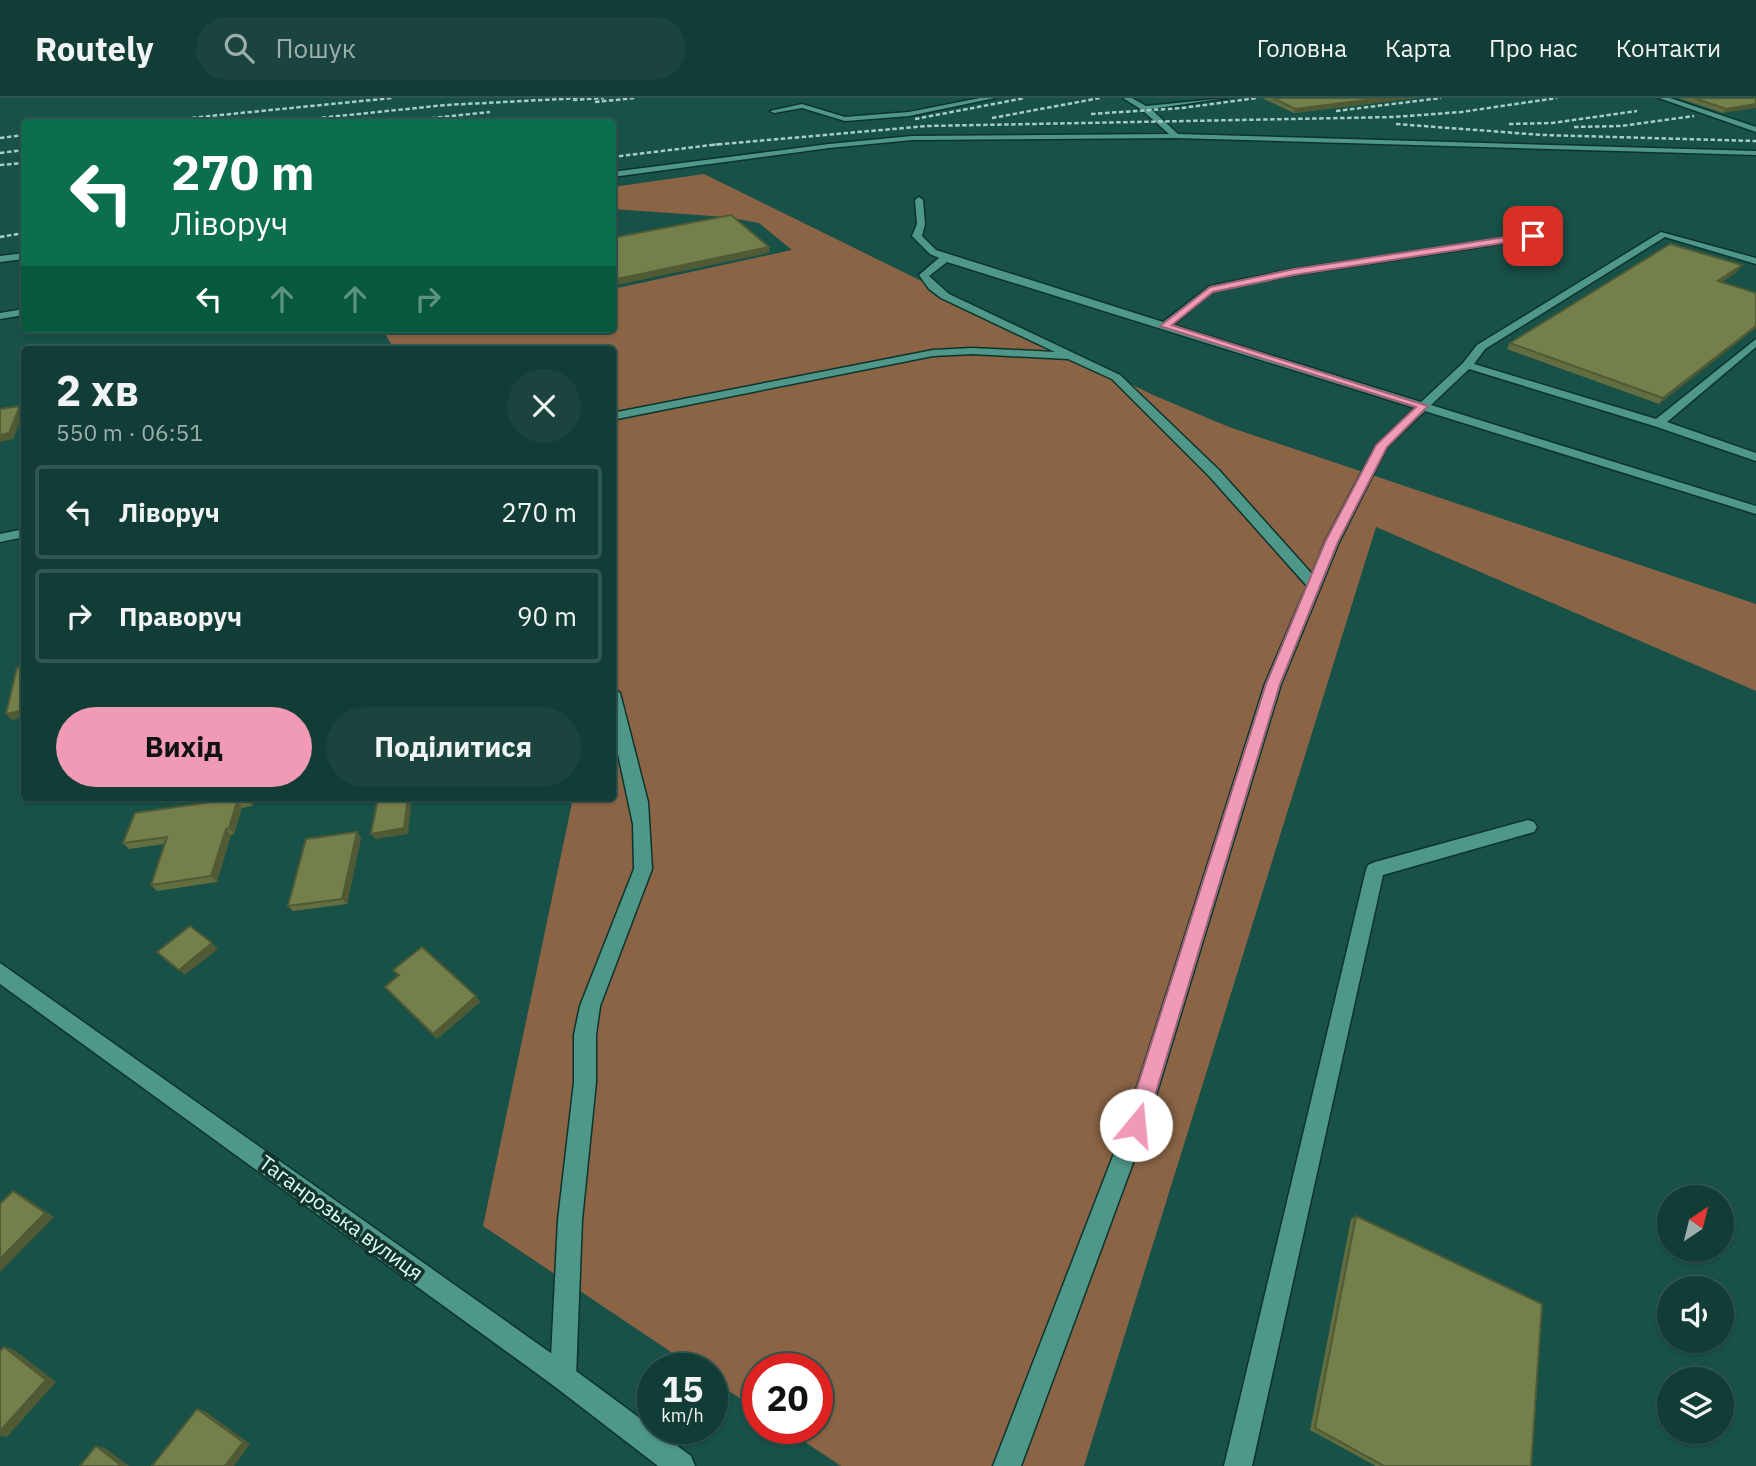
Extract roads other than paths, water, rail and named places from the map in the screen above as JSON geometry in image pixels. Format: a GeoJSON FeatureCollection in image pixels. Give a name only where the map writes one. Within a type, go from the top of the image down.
{"type":"FeatureCollection","features":[{"type":"Feature","properties":{"kind":"street"},"geometry":{"type":"LineString","coordinates":[[774,111],[802,106],[845,119],[909,114],[991,98]]}},
{"type":"Feature","properties":{"kind":"street"},"geometry":{"type":"LineString","coordinates":[[1127,98],[1145,108],[1176,136]]}},
{"type":"Feature","properties":{"kind":"street"},"geometry":{"type":"LineString","coordinates":[[1145,108],[1223,98]]}},
{"type":"Feature","properties":{"kind":"street"},"geometry":{"type":"LineString","coordinates":[[1662,98],[1756,131]]}},
{"type":"Feature","properties":{"kind":"street"},"geometry":{"type":"LineString","coordinates":[[1747,136],[1756,131]]}},
{"type":"Feature","properties":{"kind":"street"},"geometry":{"type":"LineString","coordinates":[[616,175],[829,146],[912,138],[1176,136],[1731,148],[1756,153]]}},
{"type":"Feature","properties":{"kind":"street"},"geometry":{"type":"LineString","coordinates":[[919,200],[921,224],[917,236],[933,252],[946,258],[1756,510]]}},
{"type":"Feature","properties":{"kind":"street"},"geometry":{"type":"LineString","coordinates":[[1007,1466],[1136,1125],[1273,684],[1332,542],[1382,445],[1466,365],[1481,347],[1664,234],[1756,261]]}},
{"type":"Feature","properties":{"kind":"street"},"geometry":{"type":"LineString","coordinates":[[1165,326],[1210,289],[1294,272],[1533,236]]}},
{"type":"Feature","properties":{"kind":"street"},"geometry":{"type":"LineString","coordinates":[[0,259],[21,256]]}},
{"type":"Feature","properties":{"kind":"street"},"geometry":{"type":"LineString","coordinates":[[946,258],[925,275],[933,287],[945,296],[1116,377],[1214,473],[1314,585]]}},
{"type":"Feature","properties":{"kind":"street"},"geometry":{"type":"LineString","coordinates":[[0,316],[21,312]]}},
{"type":"Feature","properties":{"kind":"street"},"geometry":{"type":"LineString","coordinates":[[1658,422],[1756,342]]}},
{"type":"Feature","properties":{"kind":"street"},"geometry":{"type":"LineString","coordinates":[[616,416],[933,353],[972,351],[1072,356]]}},
{"type":"Feature","properties":{"kind":"street"},"geometry":{"type":"LineString","coordinates":[[1466,365],[1658,422],[1756,457]]}},
{"type":"Feature","properties":{"kind":"street"},"geometry":{"type":"LineString","coordinates":[[0,538],[21,534]]}},
{"type":"Feature","properties":{"kind":"street"},"geometry":{"type":"LineString","coordinates":[[563,1377],[570,1220],[585,1082],[585,1035],[590,1006],[643,869],[644,847],[639,801],[616,709]]}},
{"type":"Feature","properties":{"kind":"street"},"geometry":{"type":"LineString","coordinates":[[1238,1466],[1375,870],[1528,827]]}},
{"type":"Feature","properties":{"kind":"street","name":"Таганрозька вулиця"},"geometry":{"type":"LineString","coordinates":[[0,972],[563,1377],[681,1466]]}},
{"type":"Feature","properties":{"kind":"railway"},"geometry":{"type":"LineString","coordinates":[[180,119],[392,98]]}},
{"type":"Feature","properties":{"kind":"railway"},"geometry":{"type":"LineString","coordinates":[[309,119],[446,105],[581,98]]}},
{"type":"Feature","properties":{"kind":"railway"},"geometry":{"type":"LineString","coordinates":[[573,100],[604,98]]}},
{"type":"Feature","properties":{"kind":"railway"},"geometry":{"type":"LineString","coordinates":[[595,102],[635,98]]}},
{"type":"Feature","properties":{"kind":"railway"},"geometry":{"type":"LineString","coordinates":[[915,119],[1025,98]]}},
{"type":"Feature","properties":{"kind":"railway"},"geometry":{"type":"LineString","coordinates":[[992,118],[1100,98]]}},
{"type":"Feature","properties":{"kind":"railway"},"geometry":{"type":"LineString","coordinates":[[1091,114],[1182,108],[1257,98]]}},
{"type":"Feature","properties":{"kind":"railway"},"geometry":{"type":"LineString","coordinates":[[1336,111],[1441,98]]}},
{"type":"Feature","properties":{"kind":"railway"},"geometry":{"type":"LineString","coordinates":[[714,145],[927,126],[1394,117],[1461,112],[1557,98]]}},
{"type":"Feature","properties":{"kind":"railway"},"geometry":{"type":"LineString","coordinates":[[1509,124],[1552,123],[1637,111]]}},
{"type":"Feature","properties":{"kind":"railway"},"geometry":{"type":"LineString","coordinates":[[424,119],[490,112]]}},
{"type":"Feature","properties":{"kind":"railway"},"geometry":{"type":"LineString","coordinates":[[1574,127],[1621,126],[1694,116]]}},
{"type":"Feature","properties":{"kind":"railway"},"geometry":{"type":"LineString","coordinates":[[1396,124],[1543,135],[1756,141]]}},
{"type":"Feature","properties":{"kind":"railway"},"geometry":{"type":"LineString","coordinates":[[0,138],[21,135]]}},
{"type":"Feature","properties":{"kind":"railway"},"geometry":{"type":"LineString","coordinates":[[714,145],[720,144]]}},
{"type":"Feature","properties":{"kind":"railway"},"geometry":{"type":"LineString","coordinates":[[616,157],[714,145]]}},
{"type":"Feature","properties":{"kind":"railway"},"geometry":{"type":"LineString","coordinates":[[0,153],[21,150]]}},
{"type":"Feature","properties":{"kind":"railway"},"geometry":{"type":"LineString","coordinates":[[0,165],[21,163]]}},
{"type":"Feature","properties":{"kind":"railway"},"geometry":{"type":"LineString","coordinates":[[0,237],[21,234]]}}]}
